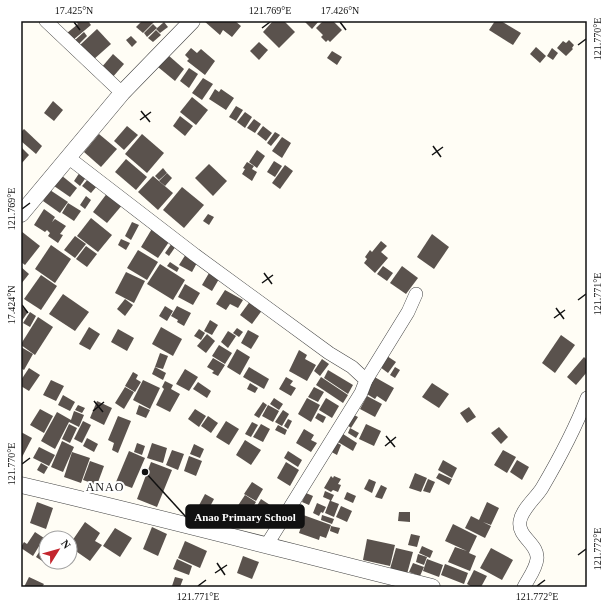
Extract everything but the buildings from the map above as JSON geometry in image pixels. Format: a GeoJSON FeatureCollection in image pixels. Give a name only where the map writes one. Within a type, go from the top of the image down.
{"type":"FeatureCollection","features":[{"type":"Feature","properties":{"kind":"street"},"geometry":{"type":"LineString","coordinates":[[46,21],[122,93]]}},
{"type":"Feature","properties":{"kind":"street"},"geometry":{"type":"LineString","coordinates":[[21,214],[122,93],[192,21]]}},
{"type":"Feature","properties":{"kind":"street"},"geometry":{"type":"LineString","coordinates":[[69,158],[195,255],[352,367],[366,380]]}},
{"type":"Feature","properties":{"kind":"street"},"geometry":{"type":"LineString","coordinates":[[266,546],[361,393],[366,380],[408,312],[416,294]]}},
{"type":"Feature","properties":{"kind":"street"},"geometry":{"type":"LineString","coordinates":[[524,587],[537,558],[534,548],[520,528],[520,521],[524,512],[541,490],[582,413],[587,398]]}},
{"type":"Feature","properties":{"kind":"street"},"geometry":{"type":"LineString","coordinates":[[21,485],[225,534],[266,546],[432,587]]}},
{"type":"Feature","properties":{"kind":"place","name":"Anao Primary School"},"geometry":{"type":"Point","coordinates":[145,472]}},
{"type":"Feature","properties":{"kind":"district","name":"ANAO"},"geometry":{"type":"Point","coordinates":[105,487]}}]}
